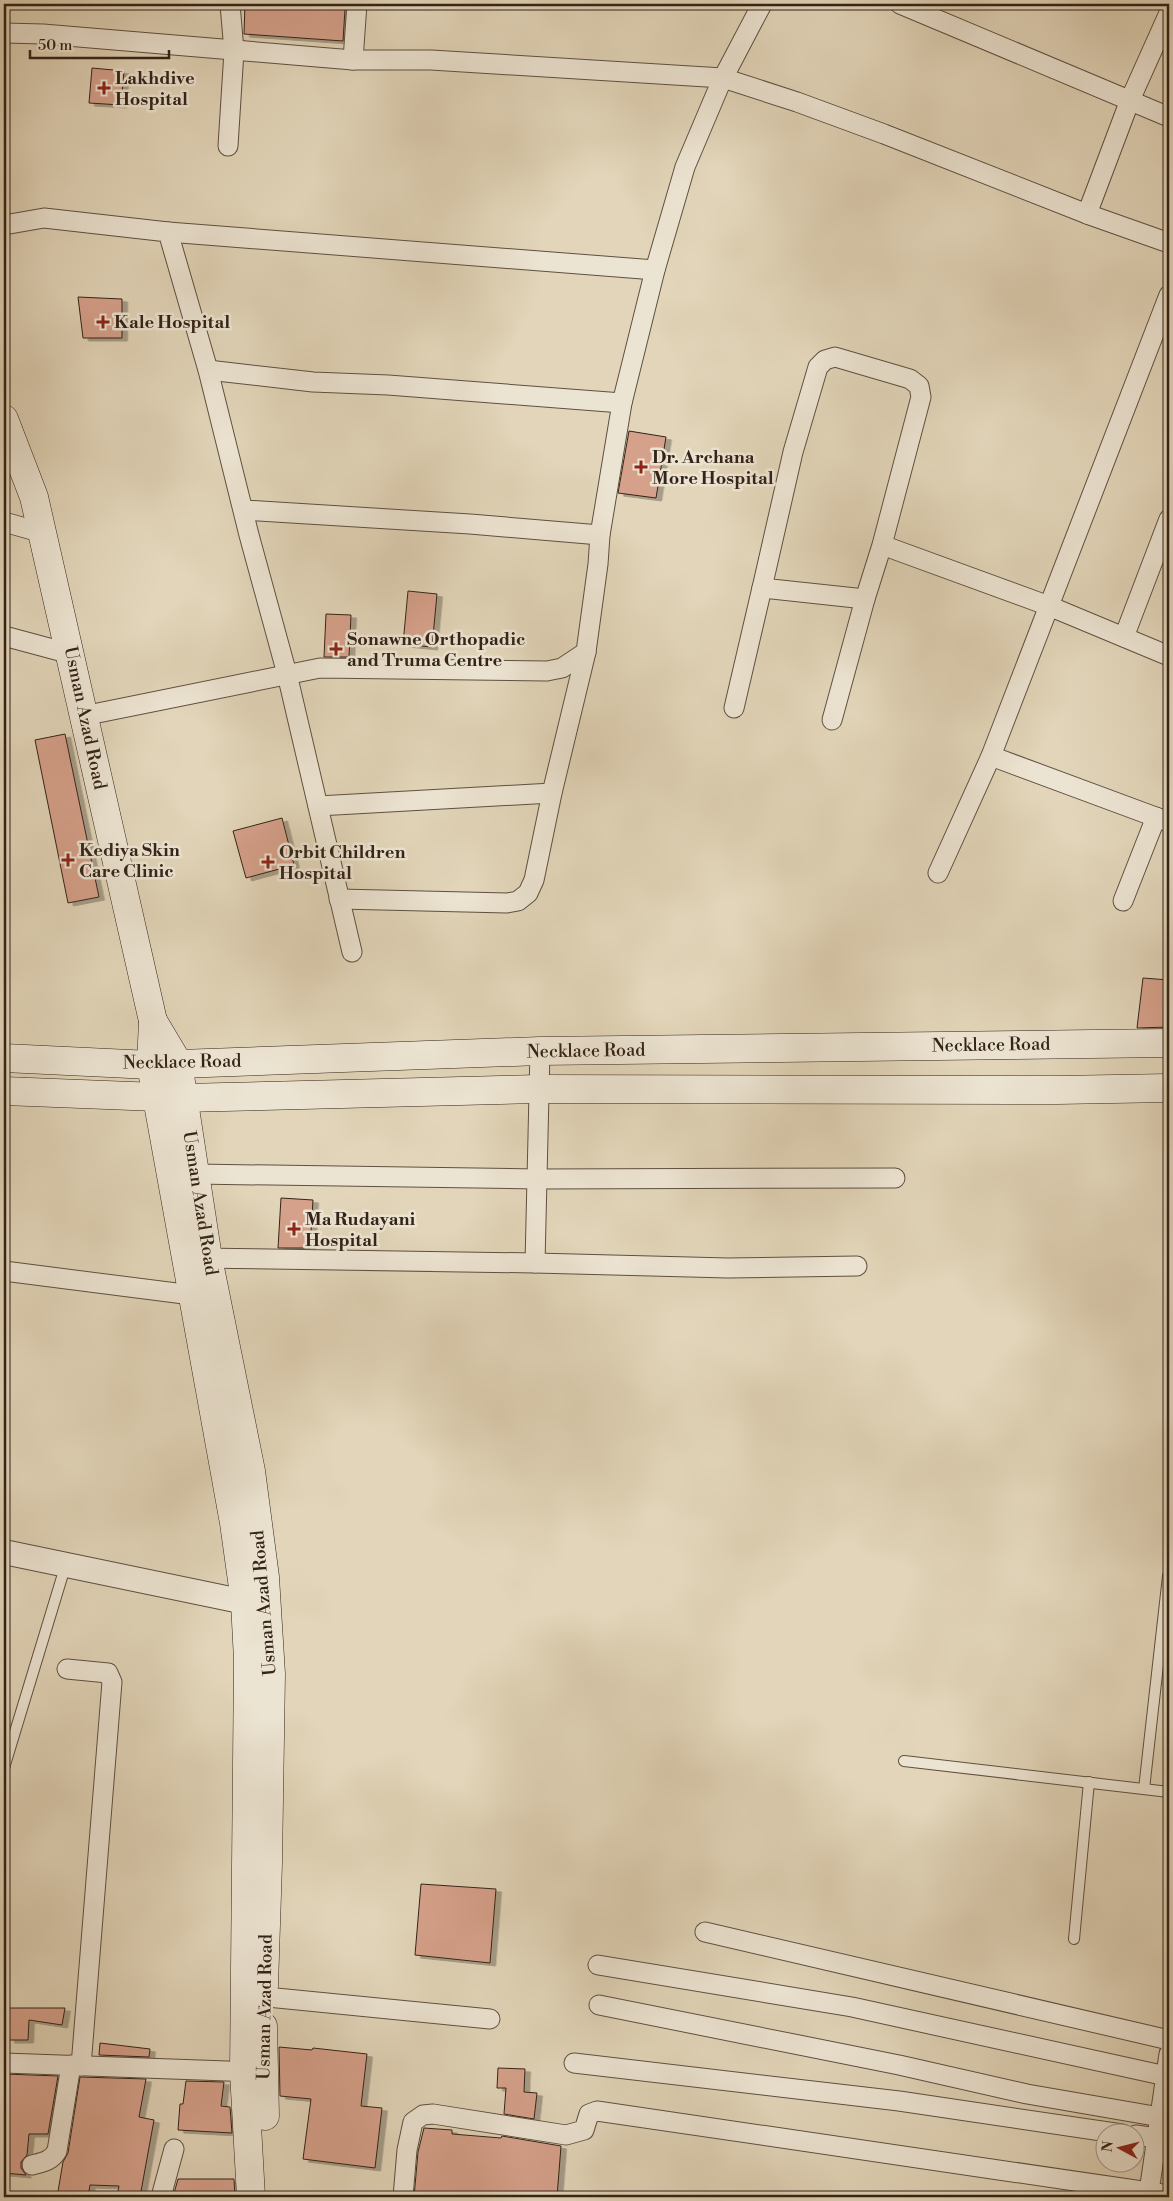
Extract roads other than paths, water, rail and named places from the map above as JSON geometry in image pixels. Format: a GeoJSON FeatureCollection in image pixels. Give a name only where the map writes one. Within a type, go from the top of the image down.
{"type":"FeatureCollection","features":[{"type":"Feature","properties":{"kind":"main road","name":"Usman Azad Road"},"geometry":{"type":"LineString","coordinates":[[4,420],[34,497],[72,654],[83,716],[153,1021],[151,1065],[156,1097],[251,1471],[265,1577],[271,1674],[268,1864],[254,1995]]}},
{"type":"Feature","properties":{"kind":"main road","name":"Usman Azad Road"},"geometry":{"type":"LineString","coordinates":[[153,1021],[178,1063],[195,1174],[197,1258],[192,1295],[234,1523],[245,1602],[254,1995],[251,2197]]}},
{"type":"Feature","properties":{"kind":"main road","name":"Necklace Road"},"geometry":{"type":"LineString","coordinates":[[4,1058],[151,1065],[540,1051],[1169,1043]]}},
{"type":"Feature","properties":{"kind":"main road","name":"Necklace Road"},"geometry":{"type":"LineString","coordinates":[[4,1091],[183,1098],[539,1089],[1058,1090],[1169,1088]]}},
{"type":"Feature","properties":{"kind":"main road","name":"Usman Azad Road"},"geometry":{"type":"LineString","coordinates":[[254,2072],[267,2197]]}},
{"type":"Feature","properties":{"kind":"street"},"geometry":{"type":"LineString","coordinates":[[228,146],[234,51],[230,4]]}},
{"type":"Feature","properties":{"kind":"street"},"geometry":{"type":"LineString","coordinates":[[353,60],[357,4]]}},
{"type":"Feature","properties":{"kind":"street"},"geometry":{"type":"LineString","coordinates":[[340,899],[507,903],[518,901],[528,893],[534,880],[552,793],[586,652],[597,574],[600,535],[622,403],[655,270],[685,167],[723,78],[762,4]]}},
{"type":"Feature","properties":{"kind":"street"},"geometry":{"type":"LineString","coordinates":[[900,4],[1169,117]]}},
{"type":"Feature","properties":{"kind":"street"},"geometry":{"type":"LineString","coordinates":[[1088,214],[1130,100],[1169,13]]}},
{"type":"Feature","properties":{"kind":"street"},"geometry":{"type":"LineString","coordinates":[[4,33],[43,34],[353,60],[431,60],[723,78],[884,134],[1088,214],[1169,243]]}},
{"type":"Feature","properties":{"kind":"street"},"geometry":{"type":"LineString","coordinates":[[4,225],[44,218],[168,232],[655,270]]}},
{"type":"Feature","properties":{"kind":"street"},"geometry":{"type":"LineString","coordinates":[[168,232],[208,370],[249,535],[287,674],[352,952]]}},
{"type":"Feature","properties":{"kind":"street"},"geometry":{"type":"LineString","coordinates":[[938,873],[991,756],[1169,295]]}},
{"type":"Feature","properties":{"kind":"street"},"geometry":{"type":"LineString","coordinates":[[734,708],[793,452],[818,367],[825,360],[835,357],[910,379],[919,386],[921,397],[882,545],[865,599],[832,720]]}},
{"type":"Feature","properties":{"kind":"street"},"geometry":{"type":"LineString","coordinates":[[208,370],[313,382],[388,385],[622,403]]}},
{"type":"Feature","properties":{"kind":"street"},"geometry":{"type":"LineString","coordinates":[[244,510],[470,524],[600,535]]}},
{"type":"Feature","properties":{"kind":"street"},"geometry":{"type":"LineString","coordinates":[[1124,637],[1169,519]]}},
{"type":"Feature","properties":{"kind":"street"},"geometry":{"type":"LineString","coordinates":[[4,522],[43,533]]}},
{"type":"Feature","properties":{"kind":"street"},"geometry":{"type":"LineString","coordinates":[[882,545],[1049,606],[1169,656]]}},
{"type":"Feature","properties":{"kind":"street"},"geometry":{"type":"LineString","coordinates":[[762,588],[865,599]]}},
{"type":"Feature","properties":{"kind":"street"},"geometry":{"type":"LineString","coordinates":[[4,636],[72,654]]}},
{"type":"Feature","properties":{"kind":"street"},"geometry":{"type":"LineString","coordinates":[[83,716],[287,674],[328,668],[548,671],[562,668],[586,652]]}},
{"type":"Feature","properties":{"kind":"street"},"geometry":{"type":"LineString","coordinates":[[991,756],[1163,820],[1123,901]]}},
{"type":"Feature","properties":{"kind":"street"},"geometry":{"type":"LineString","coordinates":[[318,806],[552,793]]}},
{"type":"Feature","properties":{"kind":"street"},"geometry":{"type":"LineString","coordinates":[[535,1263],[540,1051]]}},
{"type":"Feature","properties":{"kind":"street"},"geometry":{"type":"LineString","coordinates":[[195,1174],[537,1179],[895,1178]]}},
{"type":"Feature","properties":{"kind":"street"},"geometry":{"type":"LineString","coordinates":[[197,1258],[728,1268],[857,1266]]}},
{"type":"Feature","properties":{"kind":"street"},"geometry":{"type":"LineString","coordinates":[[4,1271],[192,1295]]}},
{"type":"Feature","properties":{"kind":"street"},"geometry":{"type":"LineString","coordinates":[[4,1552],[245,1602]]}},
{"type":"Feature","properties":{"kind":"street"},"geometry":{"type":"LineString","coordinates":[[32,2165],[48,2161],[57,2151],[76,2065],[112,1682],[108,1672],[67,1669]]}},
{"type":"Feature","properties":{"kind":"street"},"geometry":{"type":"LineString","coordinates":[[705,1932],[1169,2040]]}},
{"type":"Feature","properties":{"kind":"street"},"geometry":{"type":"LineString","coordinates":[[598,1965],[852,2007],[1166,2076]]}},
{"type":"Feature","properties":{"kind":"street"},"geometry":{"type":"LineString","coordinates":[[254,1995],[490,2019]]}},
{"type":"Feature","properties":{"kind":"street"},"geometry":{"type":"LineString","coordinates":[[599,2005],[1027,2094],[1160,2117]]}},
{"type":"Feature","properties":{"kind":"street"},"geometry":{"type":"LineString","coordinates":[[1149,2192],[1169,2054]]}},
{"type":"Feature","properties":{"kind":"street"},"geometry":{"type":"LineString","coordinates":[[4,2063],[254,2072]]}},
{"type":"Feature","properties":{"kind":"street"},"geometry":{"type":"LineString","coordinates":[[574,2063],[899,2101],[1096,2130]]}},
{"type":"Feature","properties":{"kind":"street"},"geometry":{"type":"LineString","coordinates":[[403,2197],[407,2150],[413,2122],[423,2115],[433,2114],[566,2135],[584,2130],[589,2114],[597,2111],[1169,2195]]}},
{"type":"Feature","properties":{"kind":"street"},"geometry":{"type":"LineString","coordinates":[[1146,2136],[1156,2138]]}},
{"type":"Feature","properties":{"kind":"street"},"geometry":{"type":"LineString","coordinates":[[161,2197],[174,2149]]}},
{"type":"Feature","properties":{"kind":"lane"},"geometry":{"type":"LineString","coordinates":[[4,1768],[66,1564]]}},
{"type":"Feature","properties":{"kind":"lane"},"geometry":{"type":"LineString","coordinates":[[1144,1790],[1168,1576]]}},
{"type":"Feature","properties":{"kind":"lane"},"geometry":{"type":"LineString","coordinates":[[904,1761],[1169,1792]]}},
{"type":"Feature","properties":{"kind":"lane"},"geometry":{"type":"LineString","coordinates":[[1074,1940],[1090,1782]]}},
{"type":"Feature","properties":{"kind":"place","name":"Lakhdive Hospital"},"geometry":{"type":"Point","coordinates":[104,88]}},
{"type":"Feature","properties":{"kind":"place","name":"Kale Hospital"},"geometry":{"type":"Point","coordinates":[103,322]}},
{"type":"Feature","properties":{"kind":"place","name":"Dr. Archana More Hospital"},"geometry":{"type":"Point","coordinates":[641,467]}},
{"type":"Feature","properties":{"kind":"place","name":"Sonawne Orthopadic and Truma Centre"},"geometry":{"type":"Point","coordinates":[336,649]}},
{"type":"Feature","properties":{"kind":"place","name":"Kediya Skin Care Clinic"},"geometry":{"type":"Point","coordinates":[68,860]}},
{"type":"Feature","properties":{"kind":"place","name":"Orbit Children Hospital"},"geometry":{"type":"Point","coordinates":[268,862]}},
{"type":"Feature","properties":{"kind":"place","name":"Ma Rudayani Hospital"},"geometry":{"type":"Point","coordinates":[294,1229]}}]}
